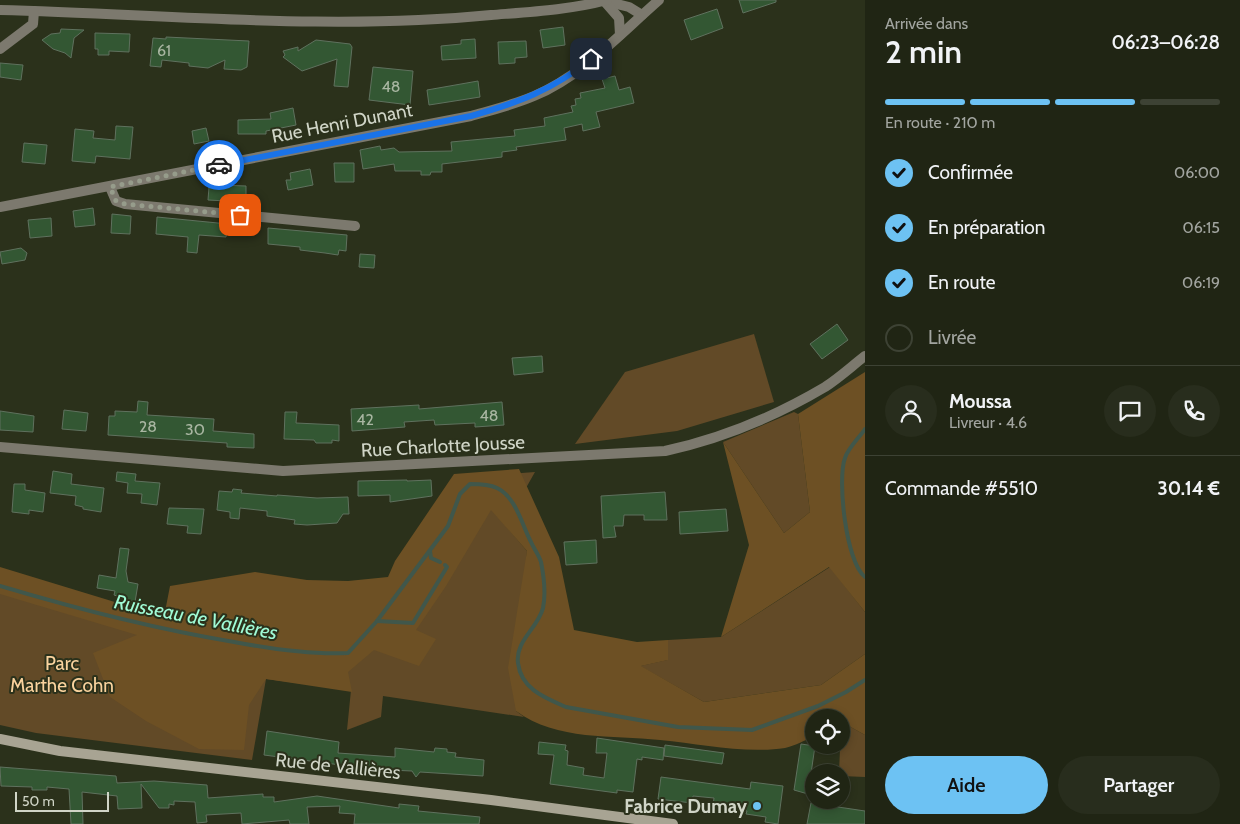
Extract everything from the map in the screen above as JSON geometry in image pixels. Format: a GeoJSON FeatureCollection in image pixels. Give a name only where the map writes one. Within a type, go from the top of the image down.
{"type":"FeatureCollection","features":[{"type":"Feature","properties":{"kind":"main road","name":"Rue de Vallières"},"geometry":{"type":"LineString","coordinates":[[0,739],[70,753],[492,800],[673,824]]}},
{"type":"Feature","properties":{"kind":"street"},"geometry":{"type":"LineString","coordinates":[[606,0],[619,18],[620,35]]}},
{"type":"Feature","properties":{"kind":"street"},"geometry":{"type":"LineString","coordinates":[[0,10],[281,22],[434,21],[526,12],[606,0],[629,6],[642,15]]}},
{"type":"Feature","properties":{"kind":"street","name":"Rue Henri Dunant"},"geometry":{"type":"LineString","coordinates":[[0,207],[471,116],[504,107],[534,96],[557,84],[620,35],[658,0]]}},
{"type":"Feature","properties":{"kind":"street"},"geometry":{"type":"LineString","coordinates":[[0,49],[33,24],[34,11]]}},
{"type":"Feature","properties":{"kind":"street"},"geometry":{"type":"LineString","coordinates":[[110,187],[116,201],[125,204],[355,226]]}},
{"type":"Feature","properties":{"kind":"street","name":"Rue Charlotte Jousse"},"geometry":{"type":"LineString","coordinates":[[0,447],[283,471],[664,451],[721,435],[776,413],[826,386],[865,356]]}},
{"type":"Feature","properties":{"kind":"green space"},"geometry":{"type":"Polygon","coordinates":[[[754,334],[774,402],[677,431],[575,444],[625,372],[754,334]]]}},
{"type":"Feature","properties":{"kind":"green space"},"geometry":{"type":"Polygon","coordinates":[[[794,412],[798,414],[810,512],[784,533],[723,442],[794,412]]]}},
{"type":"Feature","properties":{"kind":"green space","name":"Parc Marthe Cohn"},"geometry":{"type":"Polygon","coordinates":[[[535,472],[505,525],[527,551],[516,711],[524,717],[383,696],[381,717],[347,730],[351,690],[266,679],[252,760],[36,733],[0,725],[0,593],[333,656],[467,477],[535,472]]]}},
{"type":"Feature","properties":{"kind":"green space"},"geometry":{"type":"Polygon","coordinates":[[[830,567],[865,612],[865,654],[821,685],[704,702],[640,666],[667,660],[668,640],[721,637],[830,567]]]}},
{"type":"Feature","properties":{"kind":"green space"},"geometry":{"type":"Polygon","coordinates":[[[850,727],[865,735],[865,777],[850,776],[850,764],[839,764],[840,754],[850,754],[850,727]]]}},
{"type":"Feature","properties":{"kind":"shaded area"},"geometry":{"type":"Polygon","coordinates":[[[865,372],[865,612],[829,567],[721,637],[749,545],[723,442],[784,533],[810,512],[798,414],[865,372]]]}},
{"type":"Feature","properties":{"kind":"shaded area"},"geometry":{"type":"Polygon","coordinates":[[[519,469],[559,557],[574,630],[637,642],[668,640],[668,660],[641,666],[704,702],[821,685],[865,654],[865,735],[850,727],[850,709],[805,709],[805,741],[785,748],[770,750],[722,748],[660,740],[585,735],[567,732],[532,721],[516,711],[508,668],[527,551],[491,510],[446,586],[416,630],[436,639],[419,666],[374,650],[348,672],[352,692],[266,679],[249,705],[244,750],[199,749],[146,721],[110,697],[93,653],[137,635],[0,594],[0,567],[164,617],[170,586],[255,572],[307,580],[348,581],[388,577],[395,561],[454,474],[519,469]]]}},
{"type":"Feature","properties":{"kind":"building"},"geometry":{"type":"Polygon","coordinates":[[[739,0],[776,0],[776,2],[743,13],[739,0]]]}},
{"type":"Feature","properties":{"kind":"building"},"geometry":{"type":"Polygon","coordinates":[[[717,9],[723,28],[691,40],[684,20],[717,9]]]}},
{"type":"Feature","properties":{"kind":"building"},"geometry":{"type":"Polygon","coordinates":[[[563,27],[565,45],[543,48],[540,30],[563,27]]]}},
{"type":"Feature","properties":{"kind":"building"},"geometry":{"type":"Polygon","coordinates":[[[61,29],[84,30],[74,38],[71,58],[65,53],[53,49],[42,40],[51,34],[60,33],[61,29]]]}},
{"type":"Feature","properties":{"kind":"building"},"geometry":{"type":"Polygon","coordinates":[[[95,33],[130,34],[129,52],[109,51],[109,55],[98,55],[98,49],[95,49],[95,33]]]}},
{"type":"Feature","properties":{"kind":"building"},"geometry":{"type":"Polygon","coordinates":[[[166,37],[249,41],[247,67],[241,70],[224,69],[225,60],[208,68],[189,66],[189,63],[162,60],[161,67],[150,66],[153,38],[166,39],[166,37]]]}},
{"type":"Feature","properties":{"kind":"building"},"geometry":{"type":"Polygon","coordinates":[[[475,39],[476,58],[442,60],[441,46],[461,44],[461,40],[475,39]]]}},
{"type":"Feature","properties":{"kind":"building"},"geometry":{"type":"Polygon","coordinates":[[[316,40],[350,44],[352,47],[348,87],[334,86],[337,59],[302,71],[283,57],[285,55],[283,51],[298,47],[298,51],[316,40]]]}},
{"type":"Feature","properties":{"kind":"building"},"geometry":{"type":"Polygon","coordinates":[[[526,41],[527,57],[515,58],[515,63],[499,64],[498,42],[526,41]]]}},
{"type":"Feature","properties":{"kind":"building"},"geometry":{"type":"Polygon","coordinates":[[[0,63],[23,65],[21,80],[0,77],[0,63]]]}},
{"type":"Feature","properties":{"kind":"building"},"geometry":{"type":"Polygon","coordinates":[[[373,67],[413,71],[410,105],[369,100],[373,67]]]}},
{"type":"Feature","properties":{"kind":"building"},"geometry":{"type":"Polygon","coordinates":[[[615,76],[619,90],[630,87],[634,103],[596,112],[600,127],[583,131],[582,124],[564,128],[566,140],[516,147],[517,150],[502,152],[502,157],[442,164],[442,172],[431,172],[430,175],[421,175],[421,171],[395,171],[394,164],[363,169],[360,150],[380,146],[381,150],[394,148],[399,152],[452,151],[451,142],[515,136],[514,130],[545,126],[544,118],[573,112],[571,106],[576,105],[575,99],[581,98],[580,93],[605,88],[602,79],[615,76]]]}},
{"type":"Feature","properties":{"kind":"building"},"geometry":{"type":"Polygon","coordinates":[[[478,81],[480,97],[429,105],[427,90],[478,81]]]}},
{"type":"Feature","properties":{"kind":"building"},"geometry":{"type":"Polygon","coordinates":[[[293,108],[296,125],[266,131],[266,134],[238,134],[238,120],[271,119],[270,113],[293,108]]]}},
{"type":"Feature","properties":{"kind":"building"},"geometry":{"type":"Polygon","coordinates":[[[116,126],[133,127],[130,159],[96,156],[95,163],[72,161],[75,129],[94,131],[93,138],[115,140],[116,126]]]}},
{"type":"Feature","properties":{"kind":"building"},"geometry":{"type":"Polygon","coordinates":[[[206,128],[209,141],[194,144],[192,131],[206,128]]]}},
{"type":"Feature","properties":{"kind":"building"},"geometry":{"type":"Polygon","coordinates":[[[24,143],[47,145],[45,164],[22,162],[24,143]]]}},
{"type":"Feature","properties":{"kind":"building"},"geometry":{"type":"Polygon","coordinates":[[[334,163],[354,163],[354,182],[335,182],[334,163]]]}},
{"type":"Feature","properties":{"kind":"building"},"geometry":{"type":"Polygon","coordinates":[[[310,169],[313,185],[288,190],[286,180],[291,180],[290,173],[310,169]]]}},
{"type":"Feature","properties":{"kind":"building"},"geometry":{"type":"Polygon","coordinates":[[[219,185],[246,186],[246,202],[208,200],[209,187],[219,188],[219,185]]]}},
{"type":"Feature","properties":{"kind":"building"},"geometry":{"type":"Polygon","coordinates":[[[93,208],[95,225],[75,227],[73,211],[93,208]]]}},
{"type":"Feature","properties":{"kind":"building"},"geometry":{"type":"Polygon","coordinates":[[[112,214],[131,216],[130,234],[111,233],[112,214]]]}},
{"type":"Feature","properties":{"kind":"building"},"geometry":{"type":"Polygon","coordinates":[[[157,217],[228,224],[226,237],[199,235],[197,253],[187,252],[188,237],[156,234],[157,217]]]}},
{"type":"Feature","properties":{"kind":"building"},"geometry":{"type":"Polygon","coordinates":[[[51,218],[52,236],[30,238],[28,220],[51,218]]]}},
{"type":"Feature","properties":{"kind":"building"},"geometry":{"type":"Polygon","coordinates":[[[268,228],[347,235],[346,251],[339,250],[338,255],[300,250],[300,247],[268,244],[268,228]]]}},
{"type":"Feature","properties":{"kind":"building"},"geometry":{"type":"Polygon","coordinates":[[[21,248],[27,253],[25,260],[2,264],[0,252],[21,248]]]}},
{"type":"Feature","properties":{"kind":"building"},"geometry":{"type":"Polygon","coordinates":[[[360,254],[375,255],[374,268],[359,267],[360,254]]]}},
{"type":"Feature","properties":{"kind":"building"},"geometry":{"type":"Polygon","coordinates":[[[837,324],[848,340],[822,359],[810,344],[837,324]]]}},
{"type":"Feature","properties":{"kind":"building"},"geometry":{"type":"Polygon","coordinates":[[[542,356],[543,372],[514,375],[512,358],[542,356]]]}},
{"type":"Feature","properties":{"kind":"building"},"geometry":{"type":"Polygon","coordinates":[[[138,401],[148,402],[147,415],[214,419],[213,431],[254,434],[254,448],[227,447],[227,443],[108,435],[109,416],[115,416],[115,411],[137,412],[138,401]]]}},
{"type":"Feature","properties":{"kind":"building"},"geometry":{"type":"Polygon","coordinates":[[[502,402],[504,425],[475,427],[475,423],[435,425],[434,420],[404,422],[405,427],[352,431],[351,409],[419,405],[419,409],[502,402]]]}},
{"type":"Feature","properties":{"kind":"building"},"geometry":{"type":"Polygon","coordinates":[[[64,410],[88,413],[86,431],[62,429],[64,410]]]}},
{"type":"Feature","properties":{"kind":"building"},"geometry":{"type":"Polygon","coordinates":[[[0,411],[34,416],[33,432],[0,430],[0,411]]]}},
{"type":"Feature","properties":{"kind":"building"},"geometry":{"type":"Polygon","coordinates":[[[285,412],[297,412],[296,423],[339,425],[339,441],[332,440],[332,443],[316,443],[314,440],[284,439],[285,412]]]}},
{"type":"Feature","properties":{"kind":"building"},"geometry":{"type":"Polygon","coordinates":[[[53,471],[72,474],[71,484],[104,488],[101,512],[83,509],[83,507],[75,505],[76,496],[50,493],[53,471]]]}},
{"type":"Feature","properties":{"kind":"building"},"geometry":{"type":"Polygon","coordinates":[[[117,472],[136,474],[135,481],[160,483],[157,505],[141,503],[142,494],[127,493],[128,483],[116,481],[117,472]]]}},
{"type":"Feature","properties":{"kind":"building"},"geometry":{"type":"Polygon","coordinates":[[[431,480],[432,496],[390,502],[390,495],[358,496],[358,481],[431,480]]]}},
{"type":"Feature","properties":{"kind":"building"},"geometry":{"type":"Polygon","coordinates":[[[14,484],[25,484],[25,490],[45,493],[43,512],[29,510],[29,514],[12,512],[14,484]]]}},
{"type":"Feature","properties":{"kind":"building"},"geometry":{"type":"Polygon","coordinates":[[[233,489],[242,490],[241,493],[277,496],[348,497],[349,514],[343,514],[337,523],[307,525],[294,524],[295,520],[267,516],[267,511],[240,508],[239,519],[230,518],[230,512],[217,510],[219,491],[232,492],[233,489]]]}},
{"type":"Feature","properties":{"kind":"building"},"geometry":{"type":"Polygon","coordinates":[[[665,492],[667,520],[644,520],[644,515],[624,515],[623,526],[614,526],[616,537],[603,538],[601,496],[665,492]]]}},
{"type":"Feature","properties":{"kind":"building"},"geometry":{"type":"Polygon","coordinates":[[[169,508],[204,509],[201,534],[187,533],[188,526],[167,524],[169,508]]]}},
{"type":"Feature","properties":{"kind":"building"},"geometry":{"type":"Polygon","coordinates":[[[726,509],[728,531],[680,534],[679,512],[726,509]]]}},
{"type":"Feature","properties":{"kind":"building"},"geometry":{"type":"Polygon","coordinates":[[[596,540],[597,563],[566,565],[564,542],[596,540]]]}},
{"type":"Feature","properties":{"kind":"building"},"geometry":{"type":"Polygon","coordinates":[[[120,548],[129,549],[126,571],[128,582],[138,584],[135,602],[114,595],[115,591],[97,588],[99,575],[116,578],[120,548]]]}},
{"type":"Feature","properties":{"kind":"building"},"geometry":{"type":"Polygon","coordinates":[[[267,731],[339,742],[338,753],[395,757],[395,748],[434,752],[435,748],[447,749],[447,752],[456,753],[455,757],[484,760],[483,776],[420,772],[416,777],[412,771],[389,770],[389,774],[355,771],[356,767],[264,755],[267,731]]]}},
{"type":"Feature","properties":{"kind":"building"},"geometry":{"type":"Polygon","coordinates":[[[597,738],[664,748],[663,760],[642,757],[642,760],[637,759],[633,792],[617,790],[617,793],[550,784],[554,755],[538,754],[539,742],[566,745],[565,750],[568,751],[567,765],[584,768],[583,775],[604,778],[607,753],[596,753],[597,738]]]}},
{"type":"Feature","properties":{"kind":"building"},"geometry":{"type":"Polygon","coordinates":[[[801,744],[805,745],[805,754],[814,754],[812,764],[805,764],[805,793],[794,790],[801,744]]]}},
{"type":"Feature","properties":{"kind":"building"},"geometry":{"type":"Polygon","coordinates":[[[665,745],[724,753],[722,764],[664,756],[665,745]]]}},
{"type":"Feature","properties":{"kind":"building"},"geometry":{"type":"Polygon","coordinates":[[[0,767],[116,776],[117,783],[154,781],[207,785],[208,798],[263,794],[263,797],[274,797],[274,802],[317,796],[399,808],[399,804],[419,806],[418,811],[480,817],[479,824],[354,824],[355,814],[339,813],[340,806],[307,807],[309,824],[290,824],[289,820],[242,824],[241,813],[206,815],[207,822],[197,823],[195,802],[174,801],[174,805],[169,804],[169,808],[159,808],[141,784],[142,808],[118,809],[117,796],[82,792],[83,824],[71,824],[69,789],[47,787],[47,790],[32,790],[32,787],[1,786],[0,767]]]}},
{"type":"Feature","properties":{"kind":"building"},"geometry":{"type":"Polygon","coordinates":[[[661,777],[750,789],[751,782],[783,786],[778,824],[765,822],[766,817],[746,814],[747,811],[713,806],[714,798],[693,796],[692,803],[658,799],[661,777]]]}},
{"type":"Feature","properties":{"kind":"building"},"geometry":{"type":"Polygon","coordinates":[[[810,809],[850,809],[865,811],[865,824],[807,824],[810,809]]]}},
{"type":"Feature","properties":{"kind":"waterway","name":"Ruisseau de Vallières"},"geometry":{"type":"LineString","coordinates":[[865,429],[846,454],[842,483],[848,539],[858,569],[865,577]]}},
{"type":"Feature","properties":{"kind":"waterway","name":"Ruisseau de Vallières"},"geometry":{"type":"LineString","coordinates":[[0,586],[116,618],[204,637],[291,651],[348,653],[377,621],[448,526],[460,494],[470,484],[484,484],[497,488],[509,498],[518,512],[541,562],[544,585],[543,608],[537,622],[523,641],[518,655],[518,663],[524,680],[542,696],[566,707],[678,727],[752,730],[818,706],[865,680]]}},
{"type":"Feature","properties":{"kind":"waterway","name":"Ruisseau de Vallières"},"geometry":{"type":"LineString","coordinates":[[430,551],[431,558],[440,562]]}},
{"type":"Feature","properties":{"kind":"waterway","name":"Ruisseau de Vallières"},"geometry":{"type":"LineString","coordinates":[[377,621],[413,623],[447,567],[445,565]]}},
{"type":"Feature","properties":{"kind":"way so far"},"geometry":{"type":"LineString","coordinates":[[219,165],[110,187],[112,196],[116,201],[125,204],[240,215]]}},
{"type":"Feature","properties":{"kind":"place","name":"Fabrice Dumay"},"geometry":{"type":"Point","coordinates":[757,806]}},
{"type":"Feature","properties":{"kind":"route"},"geometry":{"type":"LineString","coordinates":[[219,165],[471,116],[504,107],[534,96],[557,84],[591,59]]}}]}
